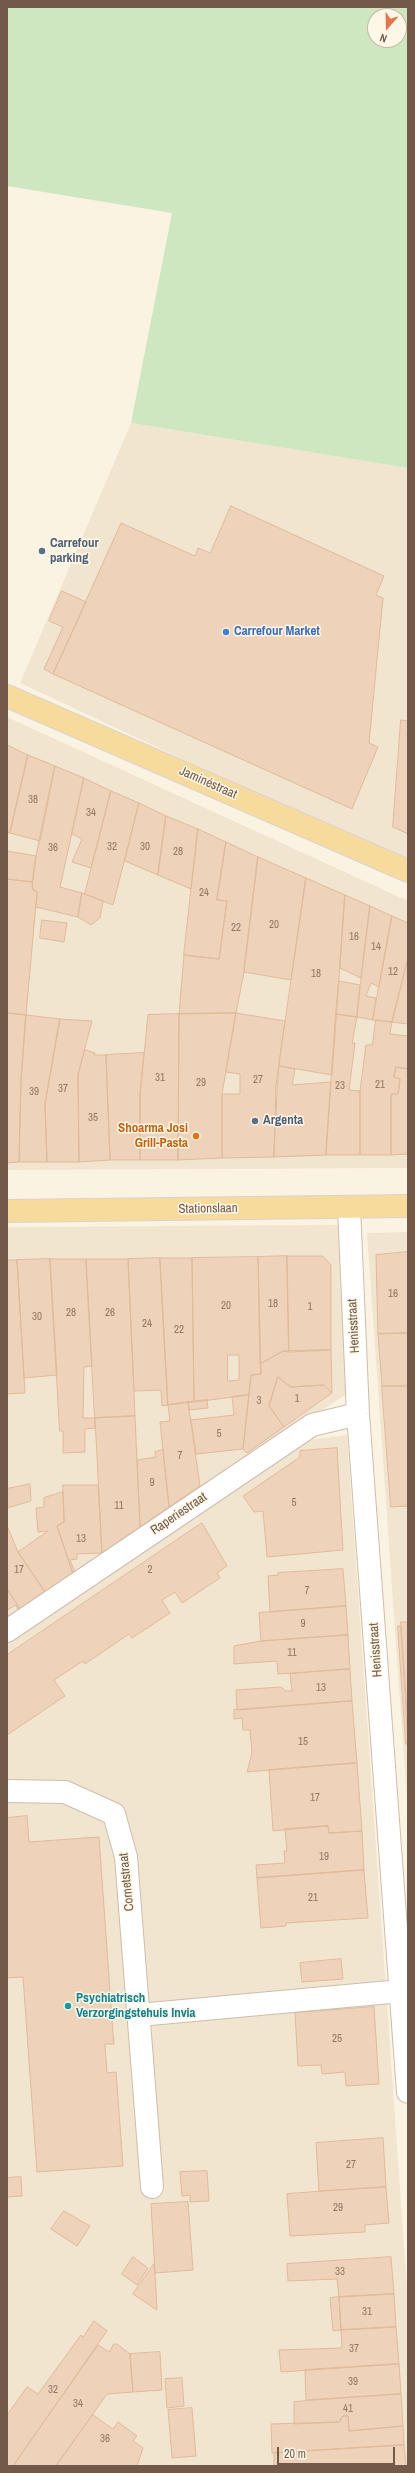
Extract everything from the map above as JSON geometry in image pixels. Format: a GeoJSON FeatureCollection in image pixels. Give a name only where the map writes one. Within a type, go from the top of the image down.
{"type":"FeatureCollection","features":[{"type":"Feature","properties":{"kind":"main road","name":"Jaminéstraat"},"geometry":{"type":"LineString","coordinates":[[7,696],[408,871]]}},
{"type":"Feature","properties":{"kind":"main road","name":"Stationslaan"},"geometry":{"type":"LineString","coordinates":[[7,1211],[408,1206]]}},
{"type":"Feature","properties":{"kind":"street","name":"Henisstraat"},"geometry":{"type":"LineString","coordinates":[[349,1207],[358,1414],[408,2092]]}},
{"type":"Feature","properties":{"kind":"street","name":"Raperiestraat"},"geometry":{"type":"LineString","coordinates":[[7,1631],[312,1425],[358,1414]]}},
{"type":"Feature","properties":{"kind":"street","name":"Cornetstraat"},"geometry":{"type":"LineString","coordinates":[[7,1791],[65,1792],[114,1814],[126,1857],[152,2187]]}},
{"type":"Feature","properties":{"kind":"street"},"geometry":{"type":"LineString","coordinates":[[139,2015],[401,1991]]}},
{"type":"Feature","properties":{"kind":"shaded area"},"geometry":{"type":"Polygon","coordinates":[[[131,423],[408,468],[408,865],[20,683],[131,423]]]}},
{"type":"Feature","properties":{"kind":"shaded area"},"geometry":{"type":"Polygon","coordinates":[[[7,717],[408,901],[408,1168],[7,1170],[7,717]]]}},
{"type":"Feature","properties":{"kind":"shaded area"},"geometry":{"type":"Polygon","coordinates":[[[339,1225],[348,1393],[7,1621],[7,1227],[339,1225]]]}},
{"type":"Feature","properties":{"kind":"shaded area"},"geometry":{"type":"Polygon","coordinates":[[[408,1232],[408,1815],[367,1233],[408,1232]]]}},
{"type":"Feature","properties":{"kind":"shaded area"},"geometry":{"type":"Polygon","coordinates":[[[347,1435],[408,2301],[408,2466],[7,2466],[7,1642],[308,1440],[347,1435]]]}},
{"type":"Feature","properties":{"kind":"green space"},"geometry":{"type":"Polygon","coordinates":[[[7,7],[408,7],[408,468],[131,423],[172,213],[7,186],[7,7]]]}},
{"type":"Feature","properties":{"kind":"building","name":"Carrefour Market"},"geometry":{"type":"Polygon","coordinates":[[[231,506],[384,576],[376,595],[383,598],[369,743],[378,747],[352,809],[53,674],[121,523],[195,556],[198,548],[210,553],[231,506]]]}},
{"type":"Feature","properties":{"kind":"building"},"geometry":{"type":"Polygon","coordinates":[[[62,591],[86,602],[53,674],[44,669],[63,627],[49,621],[62,591]]]}},
{"type":"Feature","properties":{"kind":"building"},"geometry":{"type":"Polygon","coordinates":[[[401,720],[408,721],[408,834],[393,827],[401,720]]]}},
{"type":"Feature","properties":{"kind":"building"},"geometry":{"type":"Polygon","coordinates":[[[7,745],[28,755],[10,833],[7,832],[7,745]]]}},
{"type":"Feature","properties":{"kind":"building"},"geometry":{"type":"Polygon","coordinates":[[[28,755],[55,766],[40,841],[10,833],[28,755]]]}},
{"type":"Feature","properties":{"kind":"building"},"geometry":{"type":"Polygon","coordinates":[[[55,766],[84,778],[60,887],[82,893],[78,917],[36,907],[37,892],[33,890],[32,886],[36,856],[55,766]]]}},
{"type":"Feature","properties":{"kind":"building"},"geometry":{"type":"Polygon","coordinates":[[[84,778],[111,791],[91,868],[72,862],[82,839],[72,834],[84,778]]]}},
{"type":"Feature","properties":{"kind":"building"},"geometry":{"type":"Polygon","coordinates":[[[111,791],[139,803],[113,905],[85,894],[111,791]]]}},
{"type":"Feature","properties":{"kind":"building"},"geometry":{"type":"Polygon","coordinates":[[[139,803],[166,816],[158,875],[125,861],[139,803]]]}},
{"type":"Feature","properties":{"kind":"building"},"geometry":{"type":"Polygon","coordinates":[[[166,816],[198,829],[191,889],[158,875],[166,816]]]}},
{"type":"Feature","properties":{"kind":"building"},"geometry":{"type":"Polygon","coordinates":[[[198,829],[226,842],[217,900],[227,901],[219,959],[184,955],[198,829]]]}},
{"type":"Feature","properties":{"kind":"building"},"geometry":{"type":"Polygon","coordinates":[[[226,842],[258,857],[244,972],[236,1013],[179,1014],[184,955],[219,959],[227,901],[217,900],[226,842]]]}},
{"type":"Feature","properties":{"kind":"building"},"geometry":{"type":"Polygon","coordinates":[[[7,851],[36,856],[32,882],[7,879],[7,851]]]}},
{"type":"Feature","properties":{"kind":"building"},"geometry":{"type":"Polygon","coordinates":[[[258,857],[306,878],[291,980],[244,972],[258,857]]]}},
{"type":"Feature","properties":{"kind":"building"},"geometry":{"type":"Polygon","coordinates":[[[306,878],[345,895],[332,1075],[279,1066],[306,878]]]}},
{"type":"Feature","properties":{"kind":"building"},"geometry":{"type":"Polygon","coordinates":[[[7,879],[32,882],[33,890],[37,892],[26,1015],[7,1013],[7,879]]]}},
{"type":"Feature","properties":{"kind":"building"},"geometry":{"type":"Polygon","coordinates":[[[82,893],[103,901],[100,918],[91,925],[78,917],[82,893]]]}},
{"type":"Feature","properties":{"kind":"building"},"geometry":{"type":"Polygon","coordinates":[[[345,895],[370,906],[361,978],[340,968],[345,895]]]}},
{"type":"Feature","properties":{"kind":"building"},"geometry":{"type":"Polygon","coordinates":[[[370,906],[392,916],[379,987],[371,983],[366,996],[376,998],[373,1020],[357,1017],[370,906]]]}},
{"type":"Feature","properties":{"kind":"building"},"geometry":{"type":"Polygon","coordinates":[[[392,916],[408,923],[408,958],[392,1022],[373,1020],[392,916]]]}},
{"type":"Feature","properties":{"kind":"building"},"geometry":{"type":"Polygon","coordinates":[[[42,920],[67,923],[64,942],[40,938],[42,920]]]}},
{"type":"Feature","properties":{"kind":"building"},"geometry":{"type":"Polygon","coordinates":[[[408,958],[408,1024],[392,1022],[408,958]]]}},
{"type":"Feature","properties":{"kind":"building"},"geometry":{"type":"Polygon","coordinates":[[[339,981],[360,985],[357,1017],[336,1014],[339,981]]]}},
{"type":"Feature","properties":{"kind":"building"},"geometry":{"type":"Polygon","coordinates":[[[7,1013],[26,1015],[21,1080],[19,1162],[7,1163],[7,1013]]]}},
{"type":"Feature","properties":{"kind":"building"},"geometry":{"type":"Polygon","coordinates":[[[236,1013],[285,1021],[276,1086],[274,1157],[222,1158],[222,1094],[240,1094],[240,1074],[226,1072],[236,1013]]]}},
{"type":"Feature","properties":{"kind":"building"},"geometry":{"type":"Polygon","coordinates":[[[236,1013],[222,1094],[222,1158],[178,1160],[179,1014],[236,1013]]]}},
{"type":"Feature","properties":{"kind":"building"},"geometry":{"type":"Polygon","coordinates":[[[179,1014],[178,1160],[140,1160],[140,1094],[148,1015],[179,1014]]]}},
{"type":"Feature","properties":{"kind":"building"},"geometry":{"type":"Polygon","coordinates":[[[336,1014],[357,1017],[352,1043],[355,1043],[349,1090],[360,1091],[360,1155],[326,1155],[336,1014]]]}},
{"type":"Feature","properties":{"kind":"building"},"geometry":{"type":"Polygon","coordinates":[[[26,1015],[60,1019],[45,1104],[47,1162],[19,1162],[21,1080],[26,1015]]]}},
{"type":"Feature","properties":{"kind":"building"},"geometry":{"type":"Polygon","coordinates":[[[60,1019],[92,1021],[78,1075],[79,1162],[47,1162],[45,1104],[60,1019]]]}},
{"type":"Feature","properties":{"kind":"building"},"geometry":{"type":"Polygon","coordinates":[[[376,1020],[392,1022],[390,1034],[408,1036],[408,1069],[396,1067],[394,1077],[400,1079],[398,1094],[391,1094],[391,1155],[360,1155],[360,1091],[366,1045],[372,1045],[376,1020]]]}},
{"type":"Feature","properties":{"kind":"building"},"geometry":{"type":"Polygon","coordinates":[[[85,1050],[95,1053],[94,1055],[106,1055],[110,1160],[79,1162],[78,1075],[85,1050]]]}},
{"type":"Feature","properties":{"kind":"building"},"geometry":{"type":"Polygon","coordinates":[[[144,1053],[140,1094],[140,1160],[110,1160],[106,1055],[144,1053]]]}},
{"type":"Feature","properties":{"kind":"building"},"geometry":{"type":"Polygon","coordinates":[[[279,1066],[295,1069],[292,1085],[331,1082],[326,1155],[274,1157],[279,1066]]]}},
{"type":"Feature","properties":{"kind":"building"},"geometry":{"type":"Polygon","coordinates":[[[396,1067],[408,1069],[408,1154],[391,1155],[391,1094],[398,1094],[400,1079],[394,1077],[396,1067]]]}},
{"type":"Feature","properties":{"kind":"building"},"geometry":{"type":"Polygon","coordinates":[[[408,1252],[408,1333],[378,1334],[376,1255],[408,1252]]]}},
{"type":"Feature","properties":{"kind":"building"},"geometry":{"type":"Polygon","coordinates":[[[287,1256],[289,1352],[283,1351],[260,1364],[258,1257],[287,1256]]]}},
{"type":"Feature","properties":{"kind":"building"},"geometry":{"type":"Polygon","coordinates":[[[287,1256],[323,1256],[331,1265],[331,1350],[289,1352],[287,1256]]]}},
{"type":"Feature","properties":{"kind":"building"},"geometry":{"type":"Polygon","coordinates":[[[258,1257],[261,1374],[251,1375],[249,1395],[194,1402],[192,1258],[258,1257]],[[228,1355],[228,1381],[239,1380],[239,1355],[228,1355]]]}},
{"type":"Feature","properties":{"kind":"building"},"geometry":{"type":"Polygon","coordinates":[[[160,1258],[192,1258],[194,1402],[168,1405],[160,1258]]]}},
{"type":"Feature","properties":{"kind":"building"},"geometry":{"type":"Polygon","coordinates":[[[160,1258],[168,1405],[162,1406],[161,1390],[134,1391],[128,1259],[160,1258]]]}},
{"type":"Feature","properties":{"kind":"building"},"geometry":{"type":"Polygon","coordinates":[[[50,1259],[86,1259],[92,1366],[84,1367],[83,1418],[95,1418],[95,1428],[85,1429],[85,1452],[63,1453],[63,1431],[60,1431],[50,1259]]]}},
{"type":"Feature","properties":{"kind":"building"},"geometry":{"type":"Polygon","coordinates":[[[50,1259],[57,1375],[24,1378],[17,1260],[50,1259]]]}},
{"type":"Feature","properties":{"kind":"building"},"geometry":{"type":"Polygon","coordinates":[[[86,1259],[128,1259],[135,1416],[95,1418],[86,1259]]]}},
{"type":"Feature","properties":{"kind":"building"},"geometry":{"type":"Polygon","coordinates":[[[7,1260],[17,1260],[25,1393],[7,1394],[7,1260]]]}},
{"type":"Feature","properties":{"kind":"building"},"geometry":{"type":"Polygon","coordinates":[[[408,1333],[408,1386],[382,1386],[378,1334],[408,1333]]]}},
{"type":"Feature","properties":{"kind":"building"},"geometry":{"type":"Polygon","coordinates":[[[331,1350],[332,1393],[324,1385],[291,1387],[278,1377],[269,1406],[284,1427],[247,1453],[243,1449],[251,1375],[261,1374],[260,1364],[283,1351],[331,1350]]]}},
{"type":"Feature","properties":{"kind":"building"},"geometry":{"type":"Polygon","coordinates":[[[278,1377],[291,1387],[324,1385],[332,1393],[284,1427],[269,1406],[278,1377]]]}},
{"type":"Feature","properties":{"kind":"building"},"geometry":{"type":"Polygon","coordinates":[[[382,1386],[408,1386],[408,1506],[391,1507],[382,1386]]]}},
{"type":"Feature","properties":{"kind":"building"},"geometry":{"type":"Polygon","coordinates":[[[249,1395],[243,1449],[196,1454],[191,1420],[234,1415],[232,1397],[249,1395]]]}},
{"type":"Feature","properties":{"kind":"building"},"geometry":{"type":"Polygon","coordinates":[[[207,1400],[208,1408],[189,1410],[188,1402],[207,1400]]]}},
{"type":"Feature","properties":{"kind":"building"},"geometry":{"type":"Polygon","coordinates":[[[188,1402],[200,1486],[169,1507],[160,1422],[170,1421],[168,1405],[188,1402]]]}},
{"type":"Feature","properties":{"kind":"building"},"geometry":{"type":"Polygon","coordinates":[[[135,1416],[140,1527],[102,1553],[95,1418],[135,1416]]]}},
{"type":"Feature","properties":{"kind":"building"},"geometry":{"type":"Polygon","coordinates":[[[337,1448],[343,1550],[267,1557],[263,1511],[254,1512],[243,1496],[300,1457],[300,1451],[337,1448]]]}},
{"type":"Feature","properties":{"kind":"building"},"geometry":{"type":"Polygon","coordinates":[[[163,1450],[169,1507],[140,1527],[137,1460],[156,1457],[155,1452],[163,1450]]]}},
{"type":"Feature","properties":{"kind":"building"},"geometry":{"type":"Polygon","coordinates":[[[30,1484],[31,1501],[7,1508],[7,1489],[30,1484]]]}},
{"type":"Feature","properties":{"kind":"building"},"geometry":{"type":"Polygon","coordinates":[[[63,1485],[98,1485],[102,1553],[77,1554],[77,1559],[70,1560],[75,1572],[73,1574],[57,1526],[64,1522],[63,1485]]]}},
{"type":"Feature","properties":{"kind":"building"},"geometry":{"type":"Polygon","coordinates":[[[63,1492],[64,1522],[57,1526],[73,1574],[45,1592],[18,1552],[48,1531],[38,1532],[36,1508],[44,1507],[44,1498],[63,1492]]]}},
{"type":"Feature","properties":{"kind":"building"},"geometry":{"type":"Polygon","coordinates":[[[202,1523],[227,1566],[217,1573],[220,1578],[182,1603],[175,1592],[162,1600],[170,1613],[132,1638],[129,1634],[85,1664],[83,1661],[54,1680],[65,1696],[7,1735],[7,1655],[202,1523]]]}},
{"type":"Feature","properties":{"kind":"building"},"geometry":{"type":"Polygon","coordinates":[[[7,1526],[18,1552],[45,1592],[20,1609],[7,1589],[7,1526]]]}},
{"type":"Feature","properties":{"kind":"building"},"geometry":{"type":"Polygon","coordinates":[[[343,1569],[346,1606],[270,1612],[268,1576],[278,1575],[278,1573],[343,1569]]]}},
{"type":"Feature","properties":{"kind":"building"},"geometry":{"type":"Polygon","coordinates":[[[7,1589],[20,1609],[18,1610],[16,1605],[7,1610],[7,1589]]]}},
{"type":"Feature","properties":{"kind":"building"},"geometry":{"type":"Polygon","coordinates":[[[346,1606],[348,1635],[261,1641],[259,1613],[346,1606]]]}},
{"type":"Feature","properties":{"kind":"building"},"geometry":{"type":"Polygon","coordinates":[[[401,1622],[408,1622],[408,1724],[401,1622]]]}},
{"type":"Feature","properties":{"kind":"building"},"geometry":{"type":"Polygon","coordinates":[[[398,1626],[401,1626],[408,1744],[406,1744],[398,1626]]]}},
{"type":"Feature","properties":{"kind":"building"},"geometry":{"type":"Polygon","coordinates":[[[348,1635],[350,1669],[278,1674],[277,1661],[234,1664],[234,1646],[261,1641],[348,1635]]]}},
{"type":"Feature","properties":{"kind":"building"},"geometry":{"type":"Polygon","coordinates":[[[350,1669],[352,1701],[237,1710],[236,1690],[281,1687],[286,1691],[292,1691],[290,1674],[350,1669]]]}},
{"type":"Feature","properties":{"kind":"building"},"geometry":{"type":"Polygon","coordinates":[[[352,1701],[357,1763],[247,1772],[252,1753],[250,1730],[243,1730],[242,1718],[234,1719],[234,1710],[352,1701]]]}},
{"type":"Feature","properties":{"kind":"building"},"geometry":{"type":"Polygon","coordinates":[[[357,1763],[362,1831],[329,1833],[328,1826],[273,1831],[269,1770],[357,1763]]]}},
{"type":"Feature","properties":{"kind":"building","name":"Psychiatrisch Verzorgingstehuis Invia"},"geometry":{"type":"Polygon","coordinates":[[[27,1816],[29,1842],[99,1837],[114,2044],[105,2044],[107,2073],[116,2072],[123,2166],[37,2172],[23,1977],[7,1978],[7,1818],[27,1816]]]}},
{"type":"Feature","properties":{"kind":"building"},"geometry":{"type":"Polygon","coordinates":[[[328,1826],[329,1833],[362,1831],[364,1870],[257,1878],[256,1865],[285,1863],[284,1851],[287,1851],[285,1829],[328,1826]]]}},
{"type":"Feature","properties":{"kind":"building"},"geometry":{"type":"Polygon","coordinates":[[[364,1870],[368,1918],[286,1923],[286,1926],[261,1928],[257,1878],[364,1870]]]}},
{"type":"Feature","properties":{"kind":"building"},"geometry":{"type":"Polygon","coordinates":[[[341,1959],[343,1979],[302,1982],[300,1963],[341,1959]]]}},
{"type":"Feature","properties":{"kind":"building"},"geometry":{"type":"Polygon","coordinates":[[[374,2007],[379,2084],[346,2086],[345,2072],[322,2074],[321,2065],[298,2066],[295,2013],[374,2007]]]}},
{"type":"Feature","properties":{"kind":"building"},"geometry":{"type":"Polygon","coordinates":[[[383,2138],[386,2187],[319,2191],[316,2143],[383,2138]]]}},
{"type":"Feature","properties":{"kind":"building"},"geometry":{"type":"Polygon","coordinates":[[[207,2171],[209,2201],[190,2202],[190,2195],[182,2196],[180,2172],[207,2171]]]}},
{"type":"Feature","properties":{"kind":"building"},"geometry":{"type":"Polygon","coordinates":[[[21,2177],[22,2196],[7,2197],[7,2178],[21,2177]]]}},
{"type":"Feature","properties":{"kind":"building"},"geometry":{"type":"Polygon","coordinates":[[[386,2187],[389,2223],[365,2225],[365,2232],[290,2236],[287,2194],[386,2187]]]}},
{"type":"Feature","properties":{"kind":"building"},"geometry":{"type":"Polygon","coordinates":[[[188,2202],[193,2270],[155,2273],[151,2204],[188,2202]]]}},
{"type":"Feature","properties":{"kind":"building"},"geometry":{"type":"Polygon","coordinates":[[[64,2211],[90,2226],[77,2246],[51,2229],[64,2211]]]}},
{"type":"Feature","properties":{"kind":"building"},"geometry":{"type":"Polygon","coordinates":[[[133,2257],[148,2268],[137,2285],[122,2274],[133,2257]]]}},
{"type":"Feature","properties":{"kind":"building"},"geometry":{"type":"Polygon","coordinates":[[[391,2257],[394,2294],[339,2297],[337,2279],[288,2281],[287,2264],[391,2257]]]}},
{"type":"Feature","properties":{"kind":"building"},"geometry":{"type":"Polygon","coordinates":[[[154,2264],[155,2273],[157,2310],[133,2294],[154,2264]]]}},
{"type":"Feature","properties":{"kind":"building"},"geometry":{"type":"Polygon","coordinates":[[[394,2294],[396,2327],[341,2330],[339,2297],[394,2294]]]}},
{"type":"Feature","properties":{"kind":"building"},"geometry":{"type":"Polygon","coordinates":[[[339,2297],[341,2330],[333,2331],[330,2298],[339,2297]]]}},
{"type":"Feature","properties":{"kind":"building"},"geometry":{"type":"Polygon","coordinates":[[[94,2321],[107,2331],[13,2466],[7,2466],[7,2415],[27,2387],[38,2394],[81,2335],[83,2337],[94,2321]]]}},
{"type":"Feature","properties":{"kind":"building"},"geometry":{"type":"Polygon","coordinates":[[[396,2327],[399,2364],[281,2372],[279,2350],[342,2348],[341,2330],[396,2327]]]}},
{"type":"Feature","properties":{"kind":"building"},"geometry":{"type":"Polygon","coordinates":[[[114,2344],[117,2344],[130,2354],[133,2392],[107,2394],[56,2466],[13,2466],[98,2345],[109,2352],[114,2344]]]}},
{"type":"Feature","properties":{"kind":"building"},"geometry":{"type":"Polygon","coordinates":[[[160,2352],[162,2390],[133,2392],[130,2354],[160,2352]]]}},
{"type":"Feature","properties":{"kind":"building"},"geometry":{"type":"Polygon","coordinates":[[[399,2364],[401,2394],[306,2400],[305,2370],[399,2364]]]}},
{"type":"Feature","properties":{"kind":"building"},"geometry":{"type":"Polygon","coordinates":[[[182,2378],[184,2406],[167,2408],[165,2379],[182,2378]]]}},
{"type":"Feature","properties":{"kind":"building"},"geometry":{"type":"Polygon","coordinates":[[[401,2394],[403,2426],[349,2431],[348,2416],[343,2416],[339,2422],[294,2424],[294,2402],[401,2394]]]}},
{"type":"Feature","properties":{"kind":"building"},"geometry":{"type":"Polygon","coordinates":[[[192,2408],[196,2456],[172,2458],[168,2410],[192,2408]]]}},
{"type":"Feature","properties":{"kind":"building"},"geometry":{"type":"Polygon","coordinates":[[[93,2415],[113,2429],[118,2422],[137,2436],[133,2441],[143,2448],[137,2466],[56,2466],[93,2415]]]}},
{"type":"Feature","properties":{"kind":"building"},"geometry":{"type":"Polygon","coordinates":[[[343,2416],[348,2416],[349,2431],[403,2426],[404,2445],[272,2453],[271,2424],[339,2422],[343,2416]]]}},
{"type":"Feature","properties":{"kind":"building"},"geometry":{"type":"Polygon","coordinates":[[[404,2445],[406,2466],[274,2466],[274,2453],[404,2445]]]}},
{"type":"Feature","properties":{"kind":"place","name":"Carrefour parking"},"geometry":{"type":"Point","coordinates":[42,551]}},
{"type":"Feature","properties":{"kind":"place","name":"Carrefour Market"},"geometry":{"type":"Point","coordinates":[226,632]}},
{"type":"Feature","properties":{"kind":"place","name":"Argenta"},"geometry":{"type":"Point","coordinates":[255,1121]}},
{"type":"Feature","properties":{"kind":"place","name":"Shoarma Josi Grill-Pasta"},"geometry":{"type":"Point","coordinates":[196,1136]}},
{"type":"Feature","properties":{"kind":"place","name":"Psychiatrisch Verzorgingstehuis Invia"},"geometry":{"type":"Point","coordinates":[68,2006]}}]}
